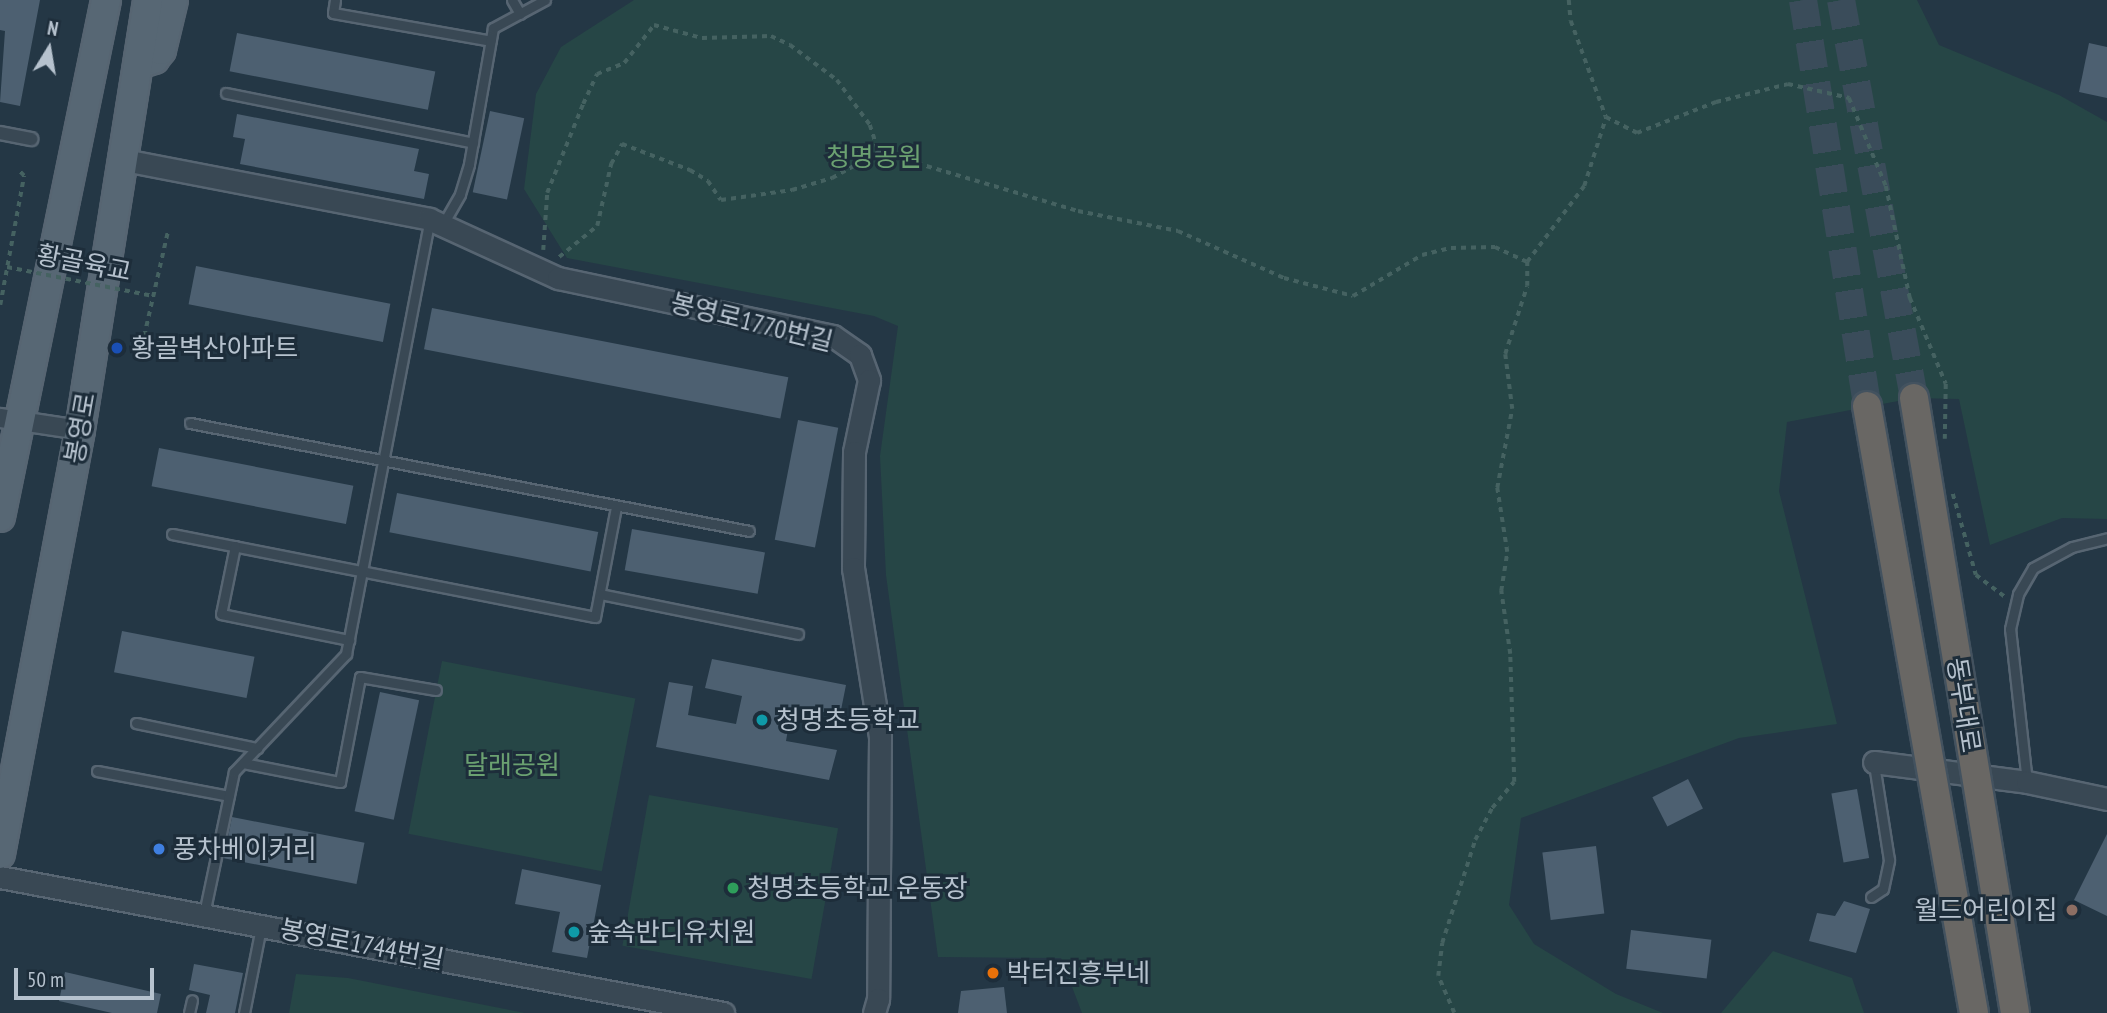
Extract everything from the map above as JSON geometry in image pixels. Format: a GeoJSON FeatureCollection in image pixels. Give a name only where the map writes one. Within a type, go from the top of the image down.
{"type":"FeatureCollection","features":[{"type":"Feature","properties":{"kind":"highway","name":"동부대로"},"geometry":{"type":"LineString","coordinates":[[1914,398],[2015,1013]]}},
{"type":"Feature","properties":{"kind":"highway","name":"동부대로"},"geometry":{"type":"LineString","coordinates":[[1867,406],[1973,1013]]}},
{"type":"Feature","properties":{"kind":"main road","name":"봉영로"},"geometry":{"type":"LineString","coordinates":[[0,854],[80,430],[148,0]]}},
{"type":"Feature","properties":{"kind":"main road"},"geometry":{"type":"LineString","coordinates":[[139,64],[154,59],[162,50],[173,0]]}},
{"type":"Feature","properties":{"kind":"main road"},"geometry":{"type":"LineString","coordinates":[[0,517],[9,419],[105,1]]}},
{"type":"Feature","properties":{"kind":"street"},"geometry":{"type":"LineString","coordinates":[[0,133],[31,139]]}},
{"type":"Feature","properties":{"kind":"street","name":"봉영로1770번길"},"geometry":{"type":"LineString","coordinates":[[124,160],[436,222],[558,278],[833,336],[860,355],[869,380],[854,452],[853,568],[880,736],[878,999],[874,1013]]}},
{"type":"Feature","properties":{"kind":"street"},"geometry":{"type":"LineString","coordinates":[[9,419],[80,430]]}},
{"type":"Feature","properties":{"kind":"street"},"geometry":{"type":"LineString","coordinates":[[1874,762],[2027,782],[2107,799]]}},
{"type":"Feature","properties":{"kind":"street","name":"봉영로1744번길"},"geometry":{"type":"LineString","coordinates":[[0,877],[723,1013]]}},
{"type":"Feature","properties":{"kind":"lane"},"geometry":{"type":"LineString","coordinates":[[335,0],[333,13],[491,41]]}},
{"type":"Feature","properties":{"kind":"lane"},"geometry":{"type":"LineString","coordinates":[[512,0],[520,14]]}},
{"type":"Feature","properties":{"kind":"lane"},"geometry":{"type":"LineString","coordinates":[[204,914],[234,772],[346,654],[436,222],[460,194],[473,143],[493,28],[545,0]]}},
{"type":"Feature","properties":{"kind":"lane"},"geometry":{"type":"LineString","coordinates":[[226,93],[473,143]]}},
{"type":"Feature","properties":{"kind":"lane"},"geometry":{"type":"LineString","coordinates":[[190,423],[749,531]]}},
{"type":"Feature","properties":{"kind":"lane"},"geometry":{"type":"LineString","coordinates":[[172,534],[595,617],[616,507]]}},
{"type":"Feature","properties":{"kind":"lane"},"geometry":{"type":"LineString","coordinates":[[2027,782],[2010,629],[2017,602],[2033,568],[2072,547],[2107,538]]}},
{"type":"Feature","properties":{"kind":"lane"},"geometry":{"type":"LineString","coordinates":[[236,546],[221,614],[349,640]]}},
{"type":"Feature","properties":{"kind":"lane"},"geometry":{"type":"LineString","coordinates":[[600,594],[798,634]]}},
{"type":"Feature","properties":{"kind":"lane"},"geometry":{"type":"LineString","coordinates":[[243,763],[340,782],[360,677],[436,690]]}},
{"type":"Feature","properties":{"kind":"lane"},"geometry":{"type":"LineString","coordinates":[[136,723],[257,748]]}},
{"type":"Feature","properties":{"kind":"lane"},"geometry":{"type":"LineString","coordinates":[[1871,897],[1883,889],[1889,860],[1874,762]]}},
{"type":"Feature","properties":{"kind":"lane"},"geometry":{"type":"LineString","coordinates":[[97,771],[229,796]]}},
{"type":"Feature","properties":{"kind":"lane"},"geometry":{"type":"LineString","coordinates":[[244,1013],[261,925]]}},
{"type":"Feature","properties":{"kind":"lane"},"geometry":{"type":"LineString","coordinates":[[189,1013],[192,1000]]}},
{"type":"Feature","properties":{"kind":"path"},"geometry":{"type":"LineString","coordinates":[[1454,1013],[1438,976],[1443,943],[1475,840],[1493,808],[1514,782],[1510,654],[1501,591],[1507,552],[1497,488],[1511,409],[1505,354],[1527,286],[1527,262],[1584,186],[1606,117],[1571,21],[1569,0]]}},
{"type":"Feature","properties":{"kind":"path"},"geometry":{"type":"LineString","coordinates":[[541,270],[547,193],[572,128],[597,74],[624,62],[654,25],[702,38],[771,36],[790,45],[837,80],[870,125],[878,152]]}},
{"type":"Feature","properties":{"kind":"path"},"geometry":{"type":"LineString","coordinates":[[1606,117],[1637,133],[1716,102],[1788,84],[1849,99],[1886,186],[1910,298],[1946,384],[1945,445]]}},
{"type":"Feature","properties":{"kind":"path"},"geometry":{"type":"LineString","coordinates":[[560,255],[597,226],[611,164],[622,144],[690,170],[709,181],[721,200],[793,190],[832,178],[878,152],[1079,211],[1178,231],[1284,278],[1353,296],[1422,255],[1451,248],[1495,247],[1527,262]]}},
{"type":"Feature","properties":{"kind":"path"},"geometry":{"type":"LineString","coordinates":[[0,305],[24,176],[20,172]]}},
{"type":"Feature","properties":{"kind":"path"},"geometry":{"type":"LineString","coordinates":[[150,338],[145,336],[168,230]]}},
{"type":"Feature","properties":{"kind":"path","name":"황골육교"},"geometry":{"type":"LineString","coordinates":[[7,267],[153,296]]}},
{"type":"Feature","properties":{"kind":"path"},"geometry":{"type":"LineString","coordinates":[[1948,484],[1959,503],[1976,575],[1994,592],[2017,602]]}},
{"type":"Feature","properties":{"kind":"green space","name":"청명공원"},"geometry":{"type":"Polygon","coordinates":[[[634,0],[1917,0],[1939,45],[2059,95],[2107,122],[2107,519],[2062,518],[1990,545],[1959,399],[1914,398],[1787,422],[1779,491],[1837,724],[1739,738],[1521,818],[1509,905],[1534,944],[1616,994],[1663,1013],[1082,1013],[1061,958],[938,957],[886,575],[880,456],[898,326],[874,316],[567,258],[524,189],[536,94],[561,47],[634,0]]]}},
{"type":"Feature","properties":{"kind":"green space","name":"달래공원"},"geometry":{"type":"Polygon","coordinates":[[[442,661],[635,699],[602,871],[408,834],[442,661]]]}},
{"type":"Feature","properties":{"kind":"green space","name":"청명초등학교 운동장"},"geometry":{"type":"Polygon","coordinates":[[[649,795],[838,828],[812,979],[622,946],[649,795]]]}},
{"type":"Feature","properties":{"kind":"green space"},"geometry":{"type":"Polygon","coordinates":[[[1773,951],[1852,978],[1864,1013],[1721,1013],[1773,951]]]}},
{"type":"Feature","properties":{"kind":"green space"},"geometry":{"type":"Polygon","coordinates":[[[296,974],[348,978],[525,1013],[289,1013],[296,974]]]}},
{"type":"Feature","properties":{"kind":"building"},"geometry":{"type":"Polygon","coordinates":[[[0,0],[40,0],[20,106],[0,102],[5,31],[0,30],[0,0]]]}},
{"type":"Feature","properties":{"kind":"building"},"geometry":{"type":"Polygon","coordinates":[[[237,33],[435,72],[428,110],[230,71],[237,33]]]}},
{"type":"Feature","properties":{"kind":"building"},"geometry":{"type":"Polygon","coordinates":[[[2089,43],[2107,47],[2107,98],[2079,92],[2089,43]]]}},
{"type":"Feature","properties":{"kind":"building"},"geometry":{"type":"Polygon","coordinates":[[[490,111],[524,118],[507,199],[473,192],[490,111]]]}},
{"type":"Feature","properties":{"kind":"building"},"geometry":{"type":"Polygon","coordinates":[[[237,114],[419,149],[414,171],[429,174],[424,199],[240,164],[245,139],[233,137],[237,114]]]}},
{"type":"Feature","properties":{"kind":"building"},"geometry":{"type":"Polygon","coordinates":[[[196,266],[390,304],[383,342],[189,304],[196,266]]]}},
{"type":"Feature","properties":{"kind":"building"},"geometry":{"type":"Polygon","coordinates":[[[432,308],[788,377],[780,418],[424,349],[432,308]]]}},
{"type":"Feature","properties":{"kind":"building"},"geometry":{"type":"Polygon","coordinates":[[[798,420],[838,428],[815,548],[775,540],[798,420]]]}},
{"type":"Feature","properties":{"kind":"building"},"geometry":{"type":"Polygon","coordinates":[[[159,448],[353,486],[346,524],[152,486],[159,448]]]}},
{"type":"Feature","properties":{"kind":"building"},"geometry":{"type":"Polygon","coordinates":[[[397,493],[598,532],[591,571],[389,532],[397,493]]]}},
{"type":"Feature","properties":{"kind":"building"},"geometry":{"type":"Polygon","coordinates":[[[632,529],[765,552],[758,594],[625,570],[632,529]]]}},
{"type":"Feature","properties":{"kind":"building"},"geometry":{"type":"Polygon","coordinates":[[[122,631],[255,657],[247,698],[114,672],[122,631]]]}},
{"type":"Feature","properties":{"kind":"building","name":"청명초등학교"},"geometry":{"type":"Polygon","coordinates":[[[712,659],[846,685],[840,715],[792,706],[786,741],[837,750],[829,780],[656,747],[669,682],[693,686],[688,715],[736,724],[742,696],[705,688],[712,659]]]}},
{"type":"Feature","properties":{"kind":"building"},"geometry":{"type":"Polygon","coordinates":[[[380,692],[419,700],[394,820],[355,811],[380,692]]]}},
{"type":"Feature","properties":{"kind":"building"},"geometry":{"type":"Polygon","coordinates":[[[1688,779],[1703,808],[1667,827],[1652,797],[1688,779]]]}},
{"type":"Feature","properties":{"kind":"building"},"geometry":{"type":"Polygon","coordinates":[[[1857,789],[1869,858],[1844,862],[1831,794],[1857,789]]]}},
{"type":"Feature","properties":{"kind":"building"},"geometry":{"type":"Polygon","coordinates":[[[232,817],[365,843],[357,884],[224,858],[232,817]]]}},
{"type":"Feature","properties":{"kind":"building"},"geometry":{"type":"Polygon","coordinates":[[[2107,834],[2107,916],[2074,900],[2107,834]]]}},
{"type":"Feature","properties":{"kind":"building"},"geometry":{"type":"Polygon","coordinates":[[[1596,846],[1604,913],[1551,920],[1542,853],[1596,846]]]}},
{"type":"Feature","properties":{"kind":"building","name":"숲속반디유치원"},"geometry":{"type":"Polygon","coordinates":[[[522,869],[601,885],[587,958],[552,952],[560,912],[515,904],[522,869]]]}},
{"type":"Feature","properties":{"kind":"building"},"geometry":{"type":"Polygon","coordinates":[[[1844,901],[1870,909],[1856,953],[1809,941],[1817,913],[1835,916],[1844,901]]]}},
{"type":"Feature","properties":{"kind":"building"},"geometry":{"type":"Polygon","coordinates":[[[1631,930],[1711,940],[1707,979],[1626,969],[1631,930]]]}},
{"type":"Feature","properties":{"kind":"building"},"geometry":{"type":"Polygon","coordinates":[[[194,964],[243,973],[235,1013],[206,1013],[210,995],[189,990],[194,964]]]}},
{"type":"Feature","properties":{"kind":"building"},"geometry":{"type":"Polygon","coordinates":[[[65,972],[161,994],[157,1013],[112,1013],[59,1001],[65,972]]]}},
{"type":"Feature","properties":{"kind":"building"},"geometry":{"type":"Polygon","coordinates":[[[1004,987],[1007,1013],[958,1013],[961,991],[1004,987]]]}},
{"type":"Feature","properties":{"kind":"tunnel"},"geometry":{"type":"LineString","coordinates":[[1803,0],[1867,406]]}},
{"type":"Feature","properties":{"kind":"tunnel"},"geometry":{"type":"LineString","coordinates":[[1841,0],[1914,398]]}},
{"type":"Feature","properties":{"kind":"place","name":"황골벽산아파트"},"geometry":{"type":"Point","coordinates":[117,348]}},
{"type":"Feature","properties":{"kind":"place","name":"청명초등학교"},"geometry":{"type":"Point","coordinates":[762,720]}},
{"type":"Feature","properties":{"kind":"place","name":"풍차베이커리"},"geometry":{"type":"Point","coordinates":[159,849]}},
{"type":"Feature","properties":{"kind":"place","name":"청명초등학교 운동장"},"geometry":{"type":"Point","coordinates":[733,888]}},
{"type":"Feature","properties":{"kind":"place","name":"월드어린이집"},"geometry":{"type":"Point","coordinates":[2072,910]}},
{"type":"Feature","properties":{"kind":"place","name":"숲속반디유치원"},"geometry":{"type":"Point","coordinates":[574,932]}},
{"type":"Feature","properties":{"kind":"place","name":"박터진흥부네"},"geometry":{"type":"Point","coordinates":[993,973]}}]}
